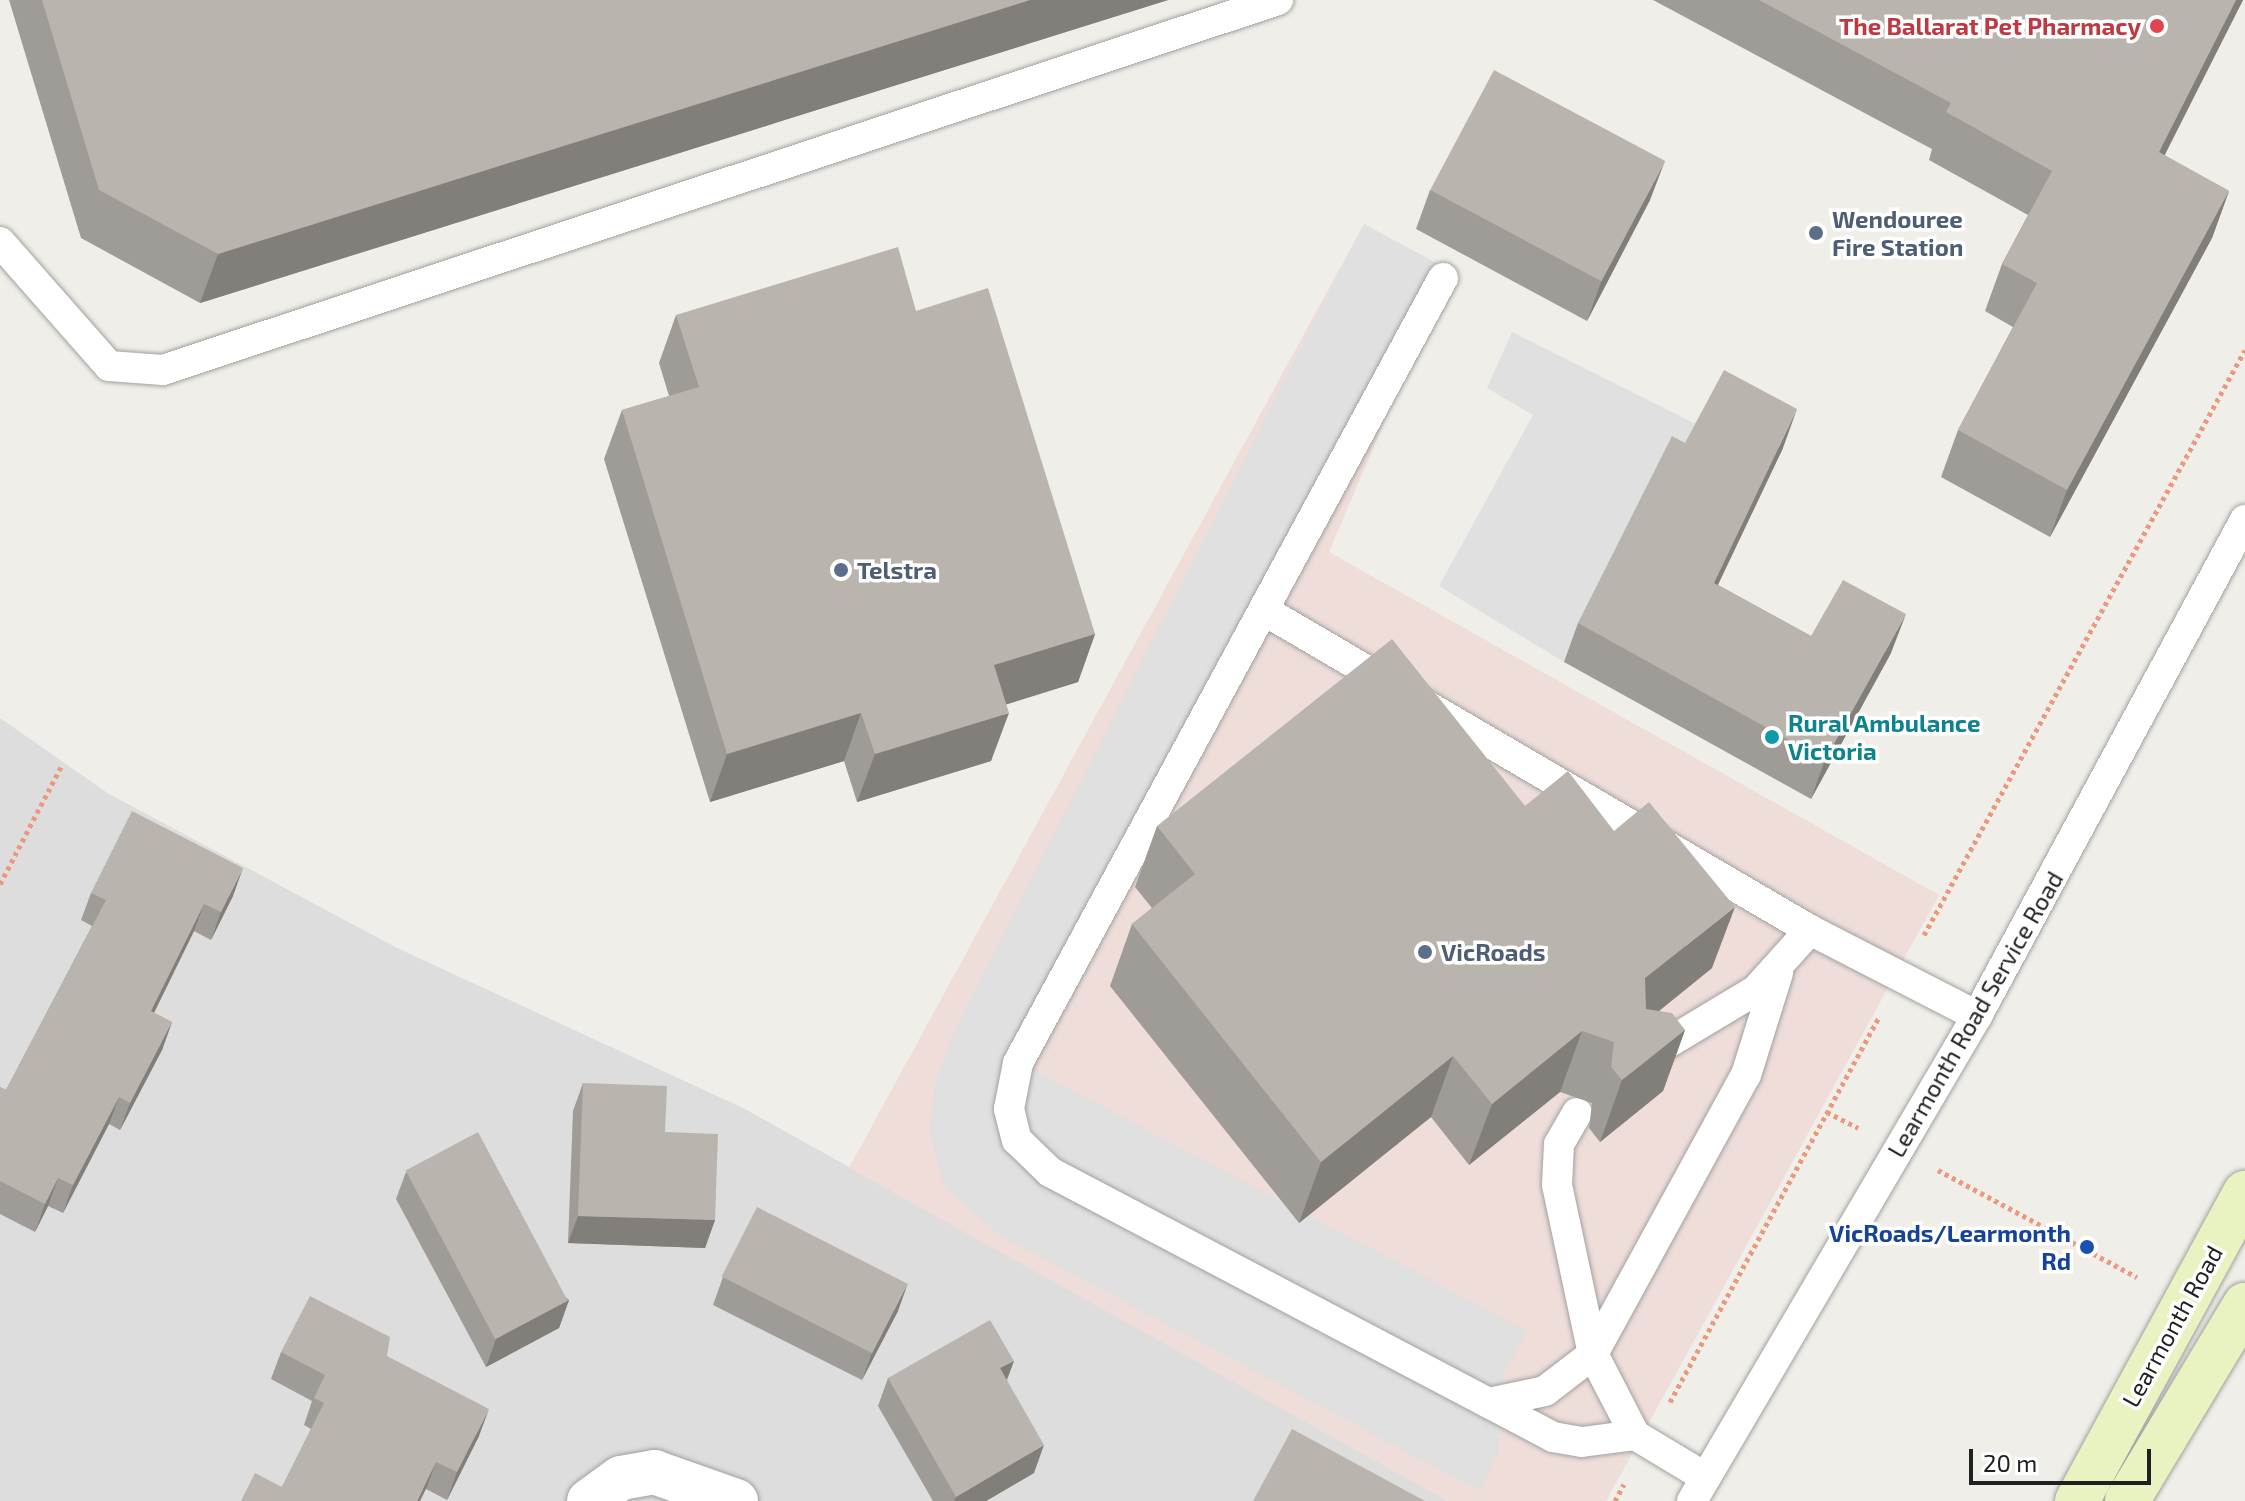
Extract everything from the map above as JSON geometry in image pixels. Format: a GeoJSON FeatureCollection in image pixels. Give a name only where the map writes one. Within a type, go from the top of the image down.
{"type":"FeatureCollection","features":[{"type":"Feature","properties":{"kind":"main road","name":"Learmonth Road"},"geometry":{"type":"LineString","coordinates":[[2077,1501],[2245,1193]]}},
{"type":"Feature","properties":{"kind":"main road","name":"Learmonth Road"},"geometry":{"type":"LineString","coordinates":[[2127,1501],[2245,1305]]}},
{"type":"Feature","properties":{"kind":"street"},"geometry":{"type":"LineString","coordinates":[[589,1501],[621,1478],[654,1472],[736,1501]]}},
{"type":"Feature","properties":{"kind":"lane"},"geometry":{"type":"LineString","coordinates":[[0,242],[109,366],[163,370],[1278,0]]}},
{"type":"Feature","properties":{"kind":"lane"},"geometry":{"type":"LineString","coordinates":[[1443,278],[1018,1063],[1008,1096],[1012,1124],[1025,1151],[1050,1172],[1489,1403],[1567,1442],[1641,1439]]}},
{"type":"Feature","properties":{"kind":"lane","name":"Learmonth Road Service Road"},"geometry":{"type":"LineString","coordinates":[[1698,1489],[1977,1016],[2234,568],[2245,520]]}},
{"type":"Feature","properties":{"kind":"lane"},"geometry":{"type":"LineString","coordinates":[[1265,611],[1810,930],[1903,972],[1977,1016]]}},
{"type":"Feature","properties":{"kind":"lane"},"geometry":{"type":"LineString","coordinates":[[1489,1403],[1545,1391],[1593,1354],[1746,1075],[1778,973],[1810,930]]}},
{"type":"Feature","properties":{"kind":"lane"},"geometry":{"type":"LineString","coordinates":[[1639,1060],[1778,973]]}},
{"type":"Feature","properties":{"kind":"lane"},"geometry":{"type":"LineString","coordinates":[[1577,1113],[1559,1144],[1557,1185],[1593,1354],[1641,1439],[1698,1489]]}},
{"type":"Feature","properties":{"kind":"path"},"geometry":{"type":"LineString","coordinates":[[1615,1501],[1641,1439],[1827,1112],[2245,350]]}},
{"type":"Feature","properties":{"kind":"path"},"geometry":{"type":"LineString","coordinates":[[0,884],[61,767]]}},
{"type":"Feature","properties":{"kind":"path"},"geometry":{"type":"LineString","coordinates":[[1827,1112],[2187,1300]]}},
{"type":"Feature","properties":{"kind":"shaded area"},"geometry":{"type":"Polygon","coordinates":[[[1364,224],[1449,270],[1329,552],[1939,895],[1606,1501],[1448,1501],[849,1168],[1364,224]]]}},
{"type":"Feature","properties":{"kind":"shaded area"},"geometry":{"type":"Polygon","coordinates":[[[1364,224],[1449,270],[1018,1062],[1527,1331],[1504,1373],[1498,1452],[1480,1491],[1000,1235],[945,1188],[929,1130],[935,1082],[960,1019],[1364,224]]]}},
{"type":"Feature","properties":{"kind":"shaded area"},"geometry":{"type":"Polygon","coordinates":[[[1512,332],[1694,423],[1709,409],[1564,662],[1439,586],[1533,415],[1487,388],[1512,332]]]}},
{"type":"Feature","properties":{"kind":"shaded area"},"geometry":{"type":"Polygon","coordinates":[[[0,718],[109,794],[397,948],[743,1108],[1448,1501],[0,1501],[0,718]]]}},
{"type":"Feature","properties":{"kind":"building"},"geometry":{"type":"Polygon","coordinates":[[[42,0],[1030,0],[218,254],[99,190],[42,0]]]}},
{"type":"Feature","properties":{"kind":"building"},"geometry":{"type":"Polygon","coordinates":[[[1759,0],[2236,0],[2159,152],[2229,191],[2067,490],[1958,430],[2037,283],[2002,264],[2052,171],[1946,112],[1951,103],[1759,0]]]}},
{"type":"Feature","properties":{"kind":"building"},"geometry":{"type":"Polygon","coordinates":[[[1494,70],[1665,161],[1601,281],[1430,190],[1494,70]]]}},
{"type":"Feature","properties":{"kind":"building","name":"Telstra"},"geometry":{"type":"Polygon","coordinates":[[[898,247],[916,311],[988,288],[1095,634],[994,665],[1009,713],[875,754],[861,713],[727,754],[622,410],[699,387],[676,315],[898,247]]]}},
{"type":"Feature","properties":{"kind":"building"},"geometry":{"type":"Polygon","coordinates":[[[1724,370],[1797,409],[1714,583],[1811,636],[1843,580],[1906,614],[1825,760],[1578,623],[1672,436],[1685,443],[1724,370]]]}},
{"type":"Feature","properties":{"kind":"building","name":"VicRoads"},"geometry":{"type":"Polygon","coordinates":[[[1392,639],[1525,806],[1568,771],[1614,831],[1649,802],[1735,907],[1645,978],[1646,1009],[1672,1013],[1685,1030],[1622,1080],[1611,1067],[1614,1042],[1582,1031],[1492,1104],[1453,1056],[1321,1162],[1132,924],[1195,874],[1157,826],[1392,639]]]}},
{"type":"Feature","properties":{"kind":"building"},"geometry":{"type":"Polygon","coordinates":[[[132,811],[243,868],[221,912],[204,904],[151,1011],[172,1022],[130,1103],[119,1097],[73,1185],[58,1178],[45,1204],[0,1181],[0,1087],[6,1090],[106,900],[91,893],[132,811]]]}},
{"type":"Feature","properties":{"kind":"building"},"geometry":{"type":"Polygon","coordinates":[[[583,1083],[667,1086],[665,1132],[718,1134],[715,1220],[578,1216],[583,1083]]]}},
{"type":"Feature","properties":{"kind":"building"},"geometry":{"type":"Polygon","coordinates":[[[478,1132],[568,1301],[495,1339],[406,1170],[478,1132]]]}},
{"type":"Feature","properties":{"kind":"building"},"geometry":{"type":"Polygon","coordinates":[[[757,1207],[908,1284],[872,1353],[722,1276],[757,1207]]]}},
{"type":"Feature","properties":{"kind":"building"},"geometry":{"type":"Polygon","coordinates":[[[310,1296],[390,1337],[387,1356],[489,1409],[457,1472],[436,1462],[417,1501],[241,1501],[255,1473],[282,1487],[324,1403],[314,1398],[325,1375],[281,1352],[310,1296]]]}},
{"type":"Feature","properties":{"kind":"building"},"geometry":{"type":"Polygon","coordinates":[[[990,1320],[1014,1361],[1000,1368],[1044,1445],[956,1497],[888,1378],[990,1320]]]}},
{"type":"Feature","properties":{"kind":"building"},"geometry":{"type":"Polygon","coordinates":[[[1292,1429],[1425,1501],[1253,1501],[1292,1429]]]}},
{"type":"Feature","properties":{"kind":"place","name":"The Ballarat Pet Pharmacy"},"geometry":{"type":"Point","coordinates":[2157,26]}},
{"type":"Feature","properties":{"kind":"place","name":"Wendouree Fire Station"},"geometry":{"type":"Point","coordinates":[1816,233]}},
{"type":"Feature","properties":{"kind":"place","name":"Telstra"},"geometry":{"type":"Point","coordinates":[841,570]}},
{"type":"Feature","properties":{"kind":"place","name":"Rural Ambulance Victoria"},"geometry":{"type":"Point","coordinates":[1772,737]}},
{"type":"Feature","properties":{"kind":"place","name":"VicRoads"},"geometry":{"type":"Point","coordinates":[1425,952]}},
{"type":"Feature","properties":{"kind":"place","name":"VicRoads/Learmonth Rd"},"geometry":{"type":"Point","coordinates":[2087,1247]}}]}
